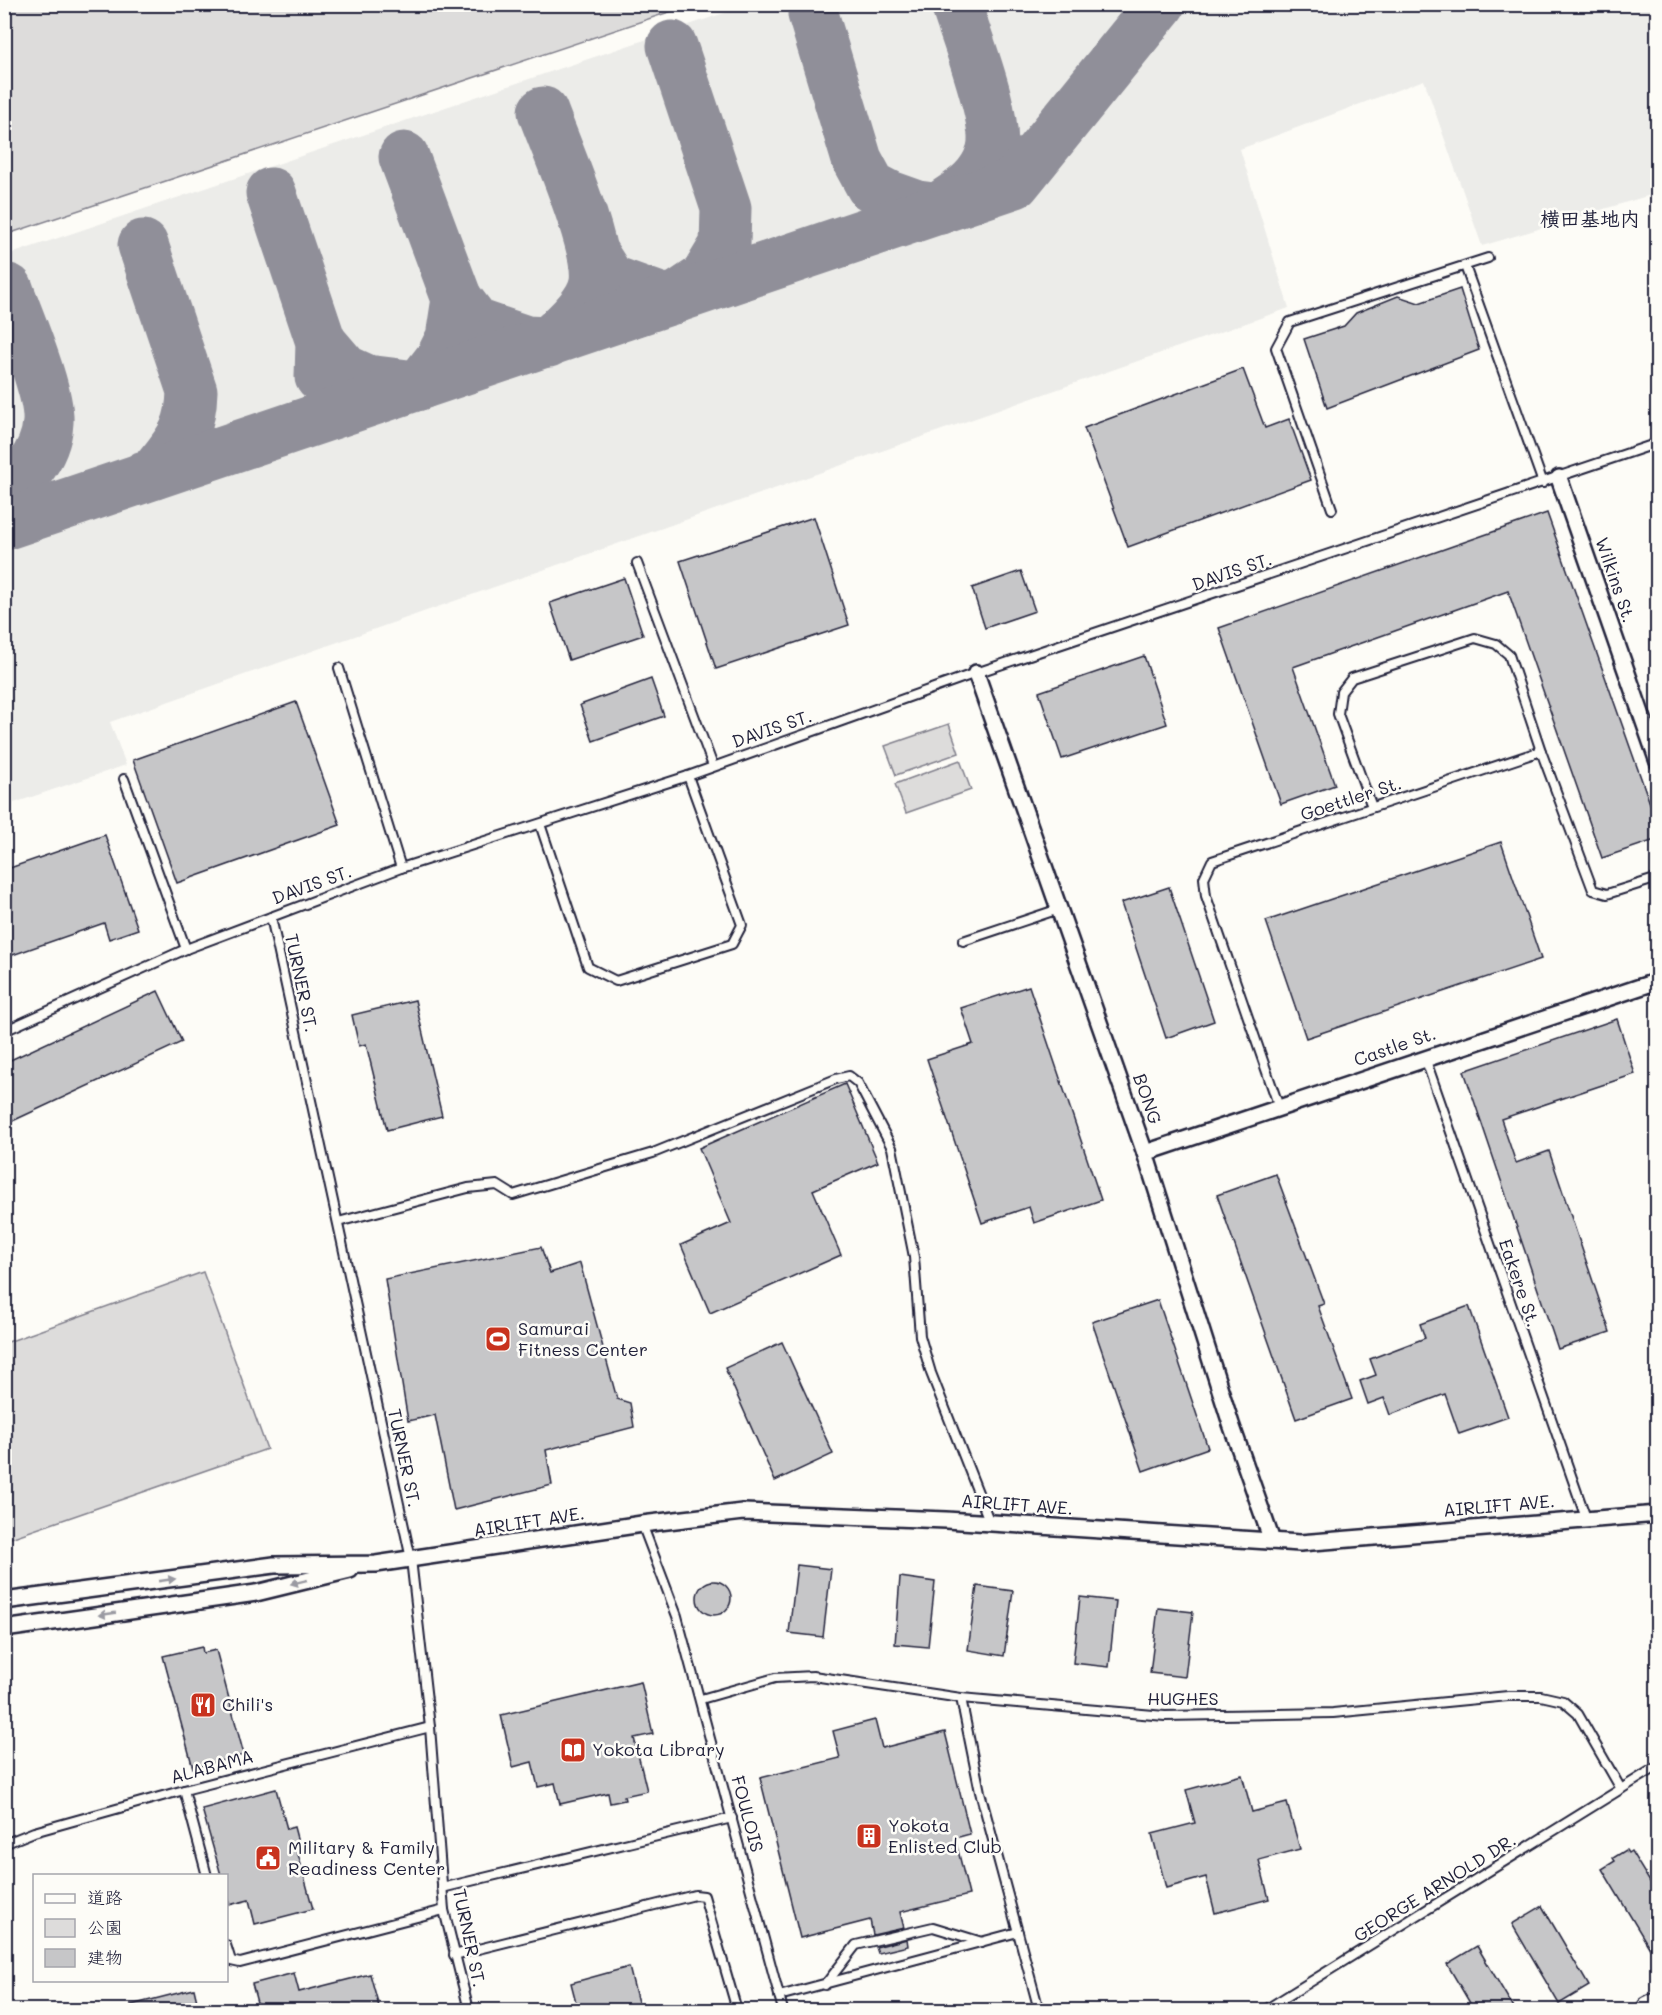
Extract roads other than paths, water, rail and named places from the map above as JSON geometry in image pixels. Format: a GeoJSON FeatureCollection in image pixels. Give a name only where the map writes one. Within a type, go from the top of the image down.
{"type":"FeatureCollection","features":[{"type":"Feature","properties":{"kind":"highway"},"geometry":{"type":"LineString","coordinates":[[1650,2010],[1658,2006]]}},
{"type":"Feature","properties":{"kind":"street","name":"Wilkins St."},"geometry":{"type":"LineString","coordinates":[[1559,478],[1658,762]]}},
{"type":"Feature","properties":{"kind":"street","name":"BONG"},"geometry":{"type":"LineString","coordinates":[[976,673],[1145,1153],[1231,1424],[1272,1541]]}},
{"type":"Feature","properties":{"kind":"street","name":"Castle St."},"geometry":{"type":"LineString","coordinates":[[1145,1153],[1658,981]]}},
{"type":"Feature","properties":{"kind":"street","name":"AIRLIFT AVE."},"geometry":{"type":"LineString","coordinates":[[4,1629],[256,1593],[376,1564],[642,1524],[743,1512],[991,1523],[1300,1543],[1586,1518],[1658,1514]]}},
{"type":"Feature","properties":{"kind":"street","name":"AIRLIFT AVE."},"geometry":{"type":"LineString","coordinates":[[4,1601],[274,1565],[376,1564]]}},
{"type":"Feature","properties":{"kind":"lane"},"geometry":{"type":"LineString","coordinates":[[1332,509],[1276,348],[1281,335],[1290,322],[1488,258]]}},
{"type":"Feature","properties":{"kind":"lane"},"geometry":{"type":"LineString","coordinates":[[1465,266],[1543,483]]}},
{"type":"Feature","properties":{"kind":"lane","name":"DAVIS ST."},"geometry":{"type":"LineString","coordinates":[[4,1030],[186,949],[401,868],[688,776],[976,673],[1559,478],[1658,442]]}},
{"type":"Feature","properties":{"kind":"lane"},"geometry":{"type":"LineString","coordinates":[[637,563],[713,766]]}},
{"type":"Feature","properties":{"kind":"lane"},"geometry":{"type":"LineString","coordinates":[[1372,807],[1338,714],[1341,692],[1352,678],[1475,638],[1496,644],[1509,655],[1540,751],[1593,890],[1607,894],[1658,878]]}},
{"type":"Feature","properties":{"kind":"lane"},"geometry":{"type":"LineString","coordinates":[[339,668],[401,868]]}},
{"type":"Feature","properties":{"kind":"lane","name":"Goettler St."},"geometry":{"type":"LineString","coordinates":[[1279,1107],[1206,896],[1204,878],[1212,861],[1540,751]]}},
{"type":"Feature","properties":{"kind":"lane"},"geometry":{"type":"LineString","coordinates":[[540,824],[588,967],[616,981],[732,944],[742,926],[688,776]]}},
{"type":"Feature","properties":{"kind":"lane"},"geometry":{"type":"LineString","coordinates":[[124,779],[186,949]]}},
{"type":"Feature","properties":{"kind":"lane"},"geometry":{"type":"LineString","coordinates":[[963,941],[1059,909]]}},
{"type":"Feature","properties":{"kind":"lane","name":"TURNER ST."},"geometry":{"type":"LineString","coordinates":[[271,917],[411,1559],[430,1726],[444,1910],[469,2010]]}},
{"type":"Feature","properties":{"kind":"lane","name":"Eakere St."},"geometry":{"type":"LineString","coordinates":[[1425,1058],[1586,1518]]}},
{"type":"Feature","properties":{"kind":"lane"},"geometry":{"type":"LineString","coordinates":[[338,1222],[468,1188],[497,1185],[513,1195],[653,1153],[836,1079],[849,1076],[858,1083],[892,1148],[914,1257],[920,1336],[931,1373],[991,1523]]}},
{"type":"Feature","properties":{"kind":"lane","name":"FOULOIS"},"geometry":{"type":"LineString","coordinates":[[642,1524],[677,1616],[783,2010]]}},
{"type":"Feature","properties":{"kind":"lane","name":"HUGHES"},"geometry":{"type":"LineString","coordinates":[[701,1699],[775,1678],[813,1676],[961,1698],[1165,1716],[1333,1713],[1508,1696],[1541,1696],[1563,1701],[1578,1714],[1621,1789]]}},
{"type":"Feature","properties":{"kind":"lane"},"geometry":{"type":"LineString","coordinates":[[961,1698],[980,1792],[1039,2010]]}},
{"type":"Feature","properties":{"kind":"lane","name":"ALABAMA"},"geometry":{"type":"LineString","coordinates":[[4,1844],[34,1832],[184,1790],[430,1726]]}},
{"type":"Feature","properties":{"kind":"lane","name":"GEORGE ARNOLD DR."},"geometry":{"type":"LineString","coordinates":[[1264,2010],[1467,1887],[1658,1766]]}},
{"type":"Feature","properties":{"kind":"lane"},"geometry":{"type":"LineString","coordinates":[[184,1790],[207,1874]]}},
{"type":"Feature","properties":{"kind":"lane"},"geometry":{"type":"LineString","coordinates":[[442,1888],[732,1818]]}},
{"type":"Feature","properties":{"kind":"lane"},"geometry":{"type":"LineString","coordinates":[[454,1955],[695,1895],[704,1896],[737,2010]]}},
{"type":"Feature","properties":{"kind":"lane"},"geometry":{"type":"LineString","coordinates":[[228,1951],[231,1961],[240,1963],[444,1910]]}},
{"type":"Feature","properties":{"kind":"lane"},"geometry":{"type":"LineString","coordinates":[[825,1985],[856,1945],[933,1927],[982,1942]]}},
{"type":"Feature","properties":{"kind":"lane"},"geometry":{"type":"LineString","coordinates":[[779,1996],[1018,1932]]}},
{"type":"Feature","properties":{"kind":"place","name":"Samurai Fitness Center"},"geometry":{"type":"Point","coordinates":[498,1339]}},
{"type":"Feature","properties":{"kind":"place","name":"Chili's"},"geometry":{"type":"Point","coordinates":[203,1705]}},
{"type":"Feature","properties":{"kind":"place","name":"Yokota Library"},"geometry":{"type":"Point","coordinates":[573,1750]}},
{"type":"Feature","properties":{"kind":"place","name":"Yokota Enlisted Club"},"geometry":{"type":"Point","coordinates":[869,1836]}},
{"type":"Feature","properties":{"kind":"place","name":"Military & Family Readiness Center"},"geometry":{"type":"Point","coordinates":[268,1858]}},
{"type":"Feature","properties":{"kind":"district","name":"横田基地内"},"geometry":{"type":"Point","coordinates":[1590,219]}}]}
